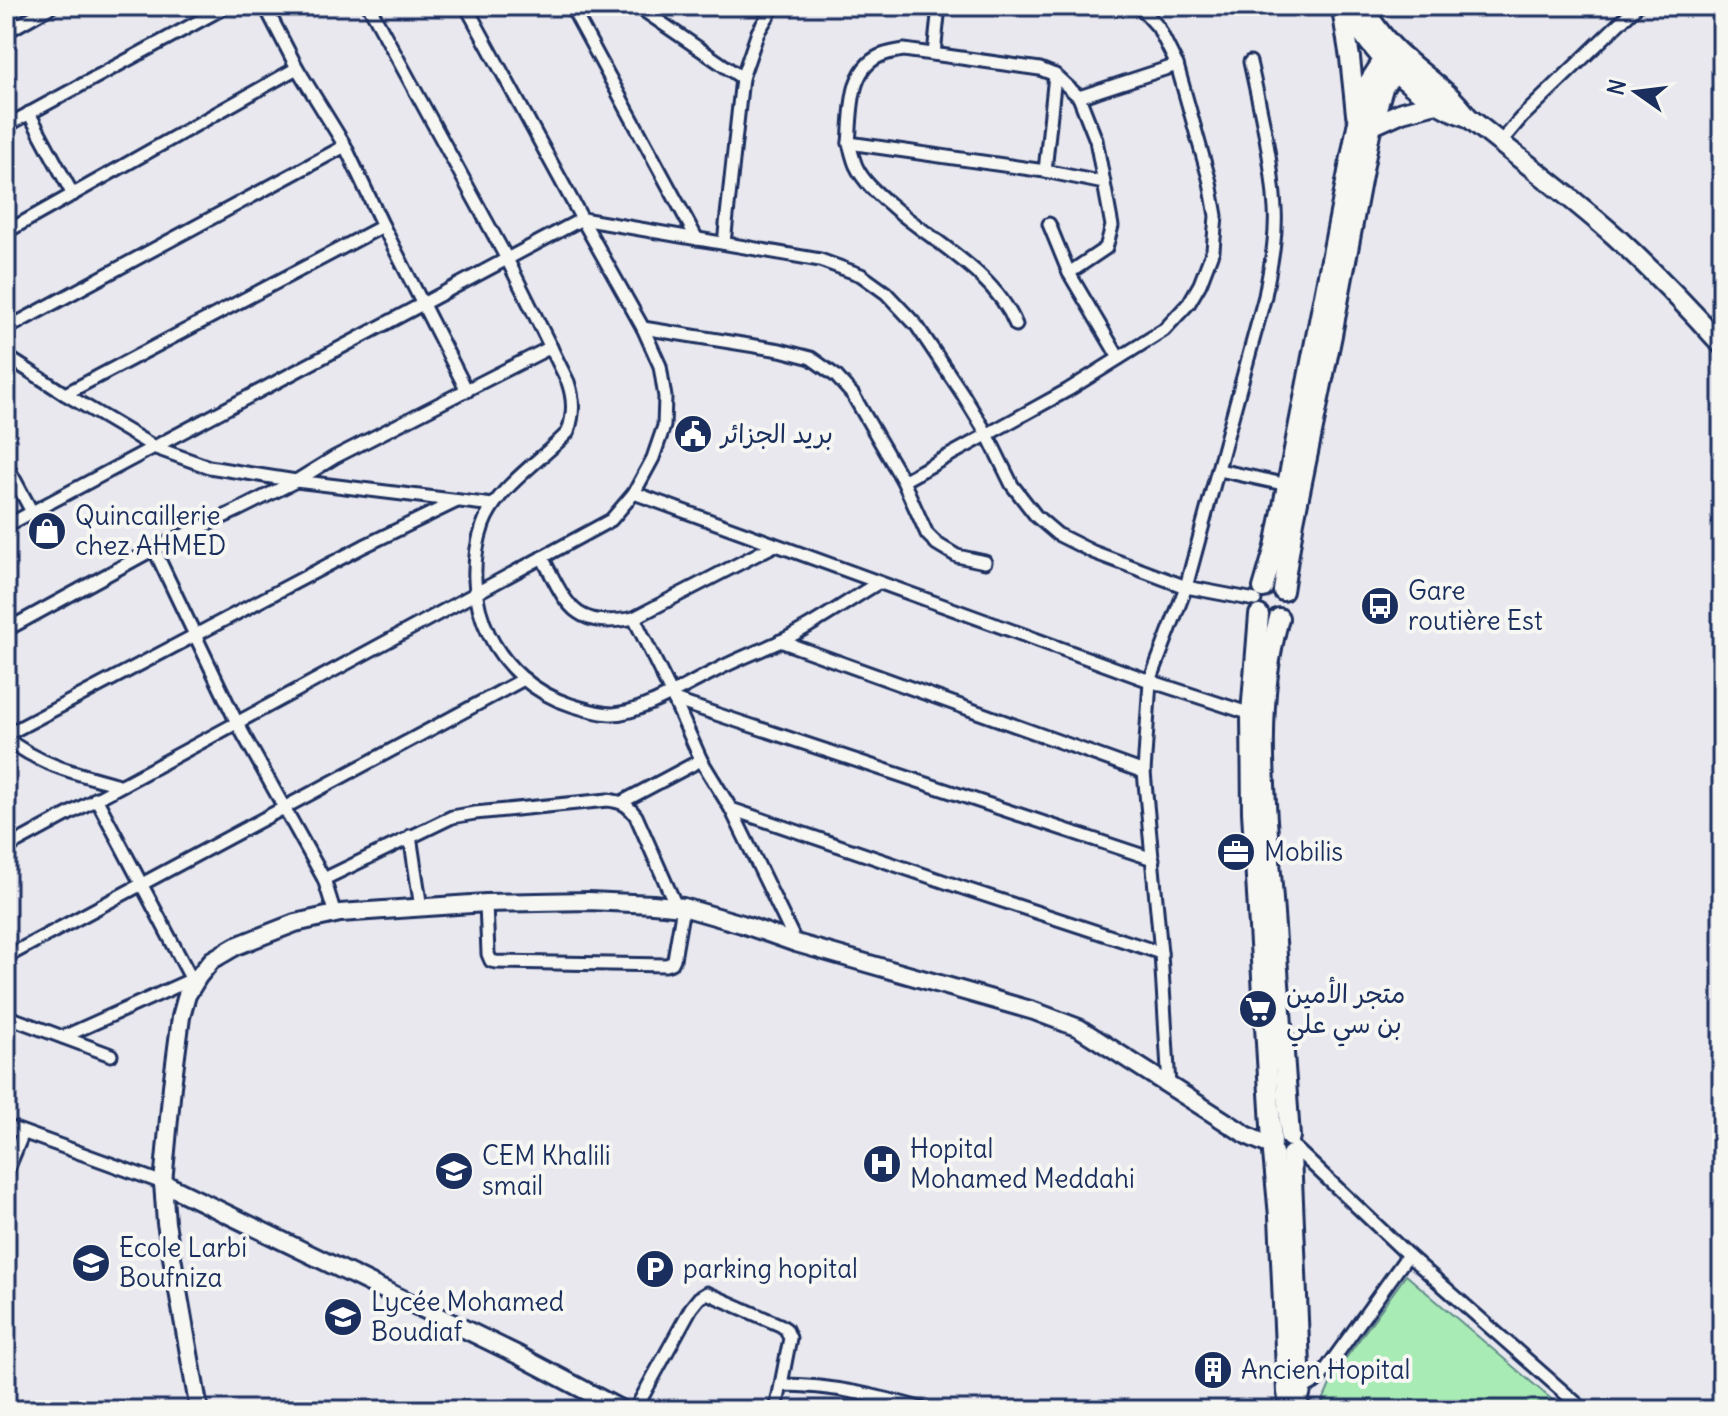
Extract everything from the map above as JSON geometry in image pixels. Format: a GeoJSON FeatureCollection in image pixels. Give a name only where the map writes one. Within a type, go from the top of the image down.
{"type":"FeatureCollection","features":[{"type":"Feature","properties":{"kind":"main road"},"geometry":{"type":"LineString","coordinates":[[1343,6],[1363,34],[1394,58],[1441,87],[1468,117],[1613,235],[1682,301],[1722,345]]}},
{"type":"Feature","properties":{"kind":"main road"},"geometry":{"type":"LineString","coordinates":[[1283,591],[1365,126],[1350,58],[1343,6]]}},
{"type":"Feature","properties":{"kind":"main road"},"geometry":{"type":"LineString","coordinates":[[1362,6],[1394,58],[1436,103],[1468,117]]}},
{"type":"Feature","properties":{"kind":"main road"},"geometry":{"type":"LineString","coordinates":[[1282,1147],[1252,812],[1251,714],[1259,601],[1272,561],[1365,126],[1394,58]]}},
{"type":"Feature","properties":{"kind":"main road"},"geometry":{"type":"LineString","coordinates":[[1365,126],[1436,103]]}},
{"type":"Feature","properties":{"kind":"main road"},"geometry":{"type":"LineString","coordinates":[[1259,601],[1274,586],[1286,595],[1287,605],[1279,618],[1272,646],[1264,744],[1282,1147],[1279,1216],[1292,1397],[1296,1410]]}},
{"type":"Feature","properties":{"kind":"main road"},"geometry":{"type":"LineString","coordinates":[[1259,601],[1269,619],[1279,618]]}},
{"type":"Feature","properties":{"kind":"main road"},"geometry":{"type":"LineString","coordinates":[[199,1410],[166,1223],[163,1183],[181,1017],[195,978],[212,960],[236,946],[295,923],[335,914],[486,903],[589,901],[679,907],[1034,1011],[1079,1028],[1248,1136],[1282,1147]]}},
{"type":"Feature","properties":{"kind":"main road"},"geometry":{"type":"LineString","coordinates":[[163,1183],[518,1355],[622,1410]]}},
{"type":"Feature","properties":{"kind":"street"},"geometry":{"type":"LineString","coordinates":[[6,32],[52,6]]}},
{"type":"Feature","properties":{"kind":"street"},"geometry":{"type":"LineString","coordinates":[[6,126],[227,6]]}},
{"type":"Feature","properties":{"kind":"street"},"geometry":{"type":"LineString","coordinates":[[265,6],[297,68],[345,146],[467,391]]}},
{"type":"Feature","properties":{"kind":"street"},"geometry":{"type":"LineString","coordinates":[[369,6],[507,259],[574,398],[568,432],[493,505],[478,546],[476,578],[482,621],[496,649],[514,671],[540,691],[562,702],[612,714],[632,711],[672,696],[742,656],[780,641],[878,583]]}},
{"type":"Feature","properties":{"kind":"street"},"geometry":{"type":"LineString","coordinates":[[6,848],[611,520],[634,493],[653,458],[664,426],[665,397],[660,366],[643,328],[466,6]]}},
{"type":"Feature","properties":{"kind":"street"},"geometry":{"type":"LineString","coordinates":[[571,6],[697,239]]}},
{"type":"Feature","properties":{"kind":"street"},"geometry":{"type":"LineString","coordinates":[[724,243],[742,78],[758,32],[774,6]]}},
{"type":"Feature","properties":{"kind":"street"},"geometry":{"type":"LineString","coordinates":[[934,54],[939,6]]}},
{"type":"Feature","properties":{"kind":"street"},"geometry":{"type":"LineString","coordinates":[[903,481],[1068,390],[1164,330],[1189,303],[1200,284],[1213,250],[1216,216],[1210,182],[1177,65],[1158,27],[1139,6]]}},
{"type":"Feature","properties":{"kind":"street"},"geometry":{"type":"LineString","coordinates":[[1500,143],[1521,118],[1637,6]]}},
{"type":"Feature","properties":{"kind":"street"},"geometry":{"type":"LineString","coordinates":[[642,7],[742,78]]}},
{"type":"Feature","properties":{"kind":"street"},"geometry":{"type":"LineString","coordinates":[[1016,325],[992,285],[873,190],[857,168],[849,143],[854,91],[858,77],[870,61],[904,50],[1040,69],[1055,75],[1079,97],[1096,140],[1112,226],[1106,248],[1069,273]]}},
{"type":"Feature","properties":{"kind":"street"},"geometry":{"type":"LineString","coordinates":[[1169,1086],[1161,953],[1144,772],[1150,681],[1186,587],[1265,296],[1273,255],[1275,211],[1267,137],[1250,62]]}},
{"type":"Feature","properties":{"kind":"street"},"geometry":{"type":"LineString","coordinates":[[1079,97],[1177,65]]}},
{"type":"Feature","properties":{"kind":"street"},"geometry":{"type":"LineString","coordinates":[[6,232],[297,68]]}},
{"type":"Feature","properties":{"kind":"street"},"geometry":{"type":"LineString","coordinates":[[1045,171],[1055,75]]}},
{"type":"Feature","properties":{"kind":"street"},"geometry":{"type":"LineString","coordinates":[[29,113],[73,195]]}},
{"type":"Feature","properties":{"kind":"street"},"geometry":{"type":"LineString","coordinates":[[849,143],[1045,171],[1104,183]]}},
{"type":"Feature","properties":{"kind":"street"},"geometry":{"type":"LineString","coordinates":[[6,329],[345,146]]}},
{"type":"Feature","properties":{"kind":"street"},"geometry":{"type":"LineString","coordinates":[[6,526],[582,219],[820,260],[861,275],[886,293],[917,326],[987,434],[1012,485],[1036,516],[1057,534],[1093,552],[1186,587],[1259,601]]}},
{"type":"Feature","properties":{"kind":"street"},"geometry":{"type":"LineString","coordinates":[[1049,224],[1069,273],[1119,358]]}},
{"type":"Feature","properties":{"kind":"street"},"geometry":{"type":"LineString","coordinates":[[65,394],[383,226]]}},
{"type":"Feature","properties":{"kind":"street"},"geometry":{"type":"LineString","coordinates":[[643,328],[780,350],[811,358],[836,376],[853,395],[903,481],[927,534],[957,556],[985,562]]}},
{"type":"Feature","properties":{"kind":"street"},"geometry":{"type":"LineString","coordinates":[[6,630],[154,549],[296,481],[335,457],[551,347]]}},
{"type":"Feature","properties":{"kind":"street"},"geometry":{"type":"LineString","coordinates":[[6,356],[156,448],[209,467],[493,505]]}},
{"type":"Feature","properties":{"kind":"street"},"geometry":{"type":"LineString","coordinates":[[6,464],[32,512]]}},
{"type":"Feature","properties":{"kind":"street"},"geometry":{"type":"LineString","coordinates":[[1219,470],[1288,485]]}},
{"type":"Feature","properties":{"kind":"street"},"geometry":{"type":"LineString","coordinates":[[634,493],[1150,681],[1251,714]]}},
{"type":"Feature","properties":{"kind":"street"},"geometry":{"type":"LineString","coordinates":[[119,785],[53,766],[22,751],[6,736],[364,546],[457,501]]}},
{"type":"Feature","properties":{"kind":"street"},"geometry":{"type":"LineString","coordinates":[[542,557],[565,599],[576,612],[592,621],[611,623],[634,618],[775,545]]}},
{"type":"Feature","properties":{"kind":"street"},"geometry":{"type":"LineString","coordinates":[[154,549],[237,723],[324,879],[335,914]]}},
{"type":"Feature","properties":{"kind":"street"},"geometry":{"type":"LineString","coordinates":[[634,618],[701,760],[731,809],[796,943]]}},
{"type":"Feature","properties":{"kind":"street"},"geometry":{"type":"LineString","coordinates":[[780,641],[1144,772]]}},
{"type":"Feature","properties":{"kind":"street"},"geometry":{"type":"LineString","coordinates":[[6,957],[524,679]]}},
{"type":"Feature","properties":{"kind":"street"},"geometry":{"type":"LineString","coordinates":[[672,696],[1153,859]]}},
{"type":"Feature","properties":{"kind":"street"},"geometry":{"type":"LineString","coordinates":[[622,802],[701,760]]}},
{"type":"Feature","properties":{"kind":"street"},"geometry":{"type":"LineString","coordinates":[[63,1037],[195,978],[96,798]]}},
{"type":"Feature","properties":{"kind":"street"},"geometry":{"type":"LineString","coordinates":[[324,879],[452,817],[608,800],[622,802],[636,816],[679,907],[674,959],[666,965],[491,961],[486,903]]}},
{"type":"Feature","properties":{"kind":"street"},"geometry":{"type":"LineString","coordinates":[[731,809],[1161,953]]}},
{"type":"Feature","properties":{"kind":"street"},"geometry":{"type":"LineString","coordinates":[[410,836],[421,908]]}},
{"type":"Feature","properties":{"kind":"street"},"geometry":{"type":"LineString","coordinates":[[6,1016],[111,1055]]}},
{"type":"Feature","properties":{"kind":"street"},"geometry":{"type":"LineString","coordinates":[[6,1126],[163,1183]]}},
{"type":"Feature","properties":{"kind":"street"},"geometry":{"type":"LineString","coordinates":[[6,1174],[23,1133]]}},
{"type":"Feature","properties":{"kind":"street"},"geometry":{"type":"LineString","coordinates":[[1282,1147],[1584,1410]]}},
{"type":"Feature","properties":{"kind":"street"},"geometry":{"type":"LineString","coordinates":[[1292,1397],[1322,1375],[1408,1255]]}},
{"type":"Feature","properties":{"kind":"street"},"geometry":{"type":"LineString","coordinates":[[635,1410],[691,1308],[707,1293],[786,1329],[790,1338],[776,1410]]}},
{"type":"Feature","properties":{"kind":"street"},"geometry":{"type":"LineString","coordinates":[[782,1385],[813,1385],[875,1395],[927,1410]]}},
{"type":"Feature","properties":{"kind":"green space"},"geometry":{"type":"Polygon","coordinates":[[[1406,1275],[1564,1410],[1319,1410],[1335,1373],[1406,1275]]]}},
{"type":"Feature","properties":{"kind":"place","name":"بريد الجزائر"},"geometry":{"type":"Point","coordinates":[693,434]}},
{"type":"Feature","properties":{"kind":"place","name":"Quincaillerie chez AHMED"},"geometry":{"type":"Point","coordinates":[47,531]}},
{"type":"Feature","properties":{"kind":"place","name":"Gare routière Est"},"geometry":{"type":"Point","coordinates":[1380,606]}},
{"type":"Feature","properties":{"kind":"place","name":"Mobilis"},"geometry":{"type":"Point","coordinates":[1236,852]}},
{"type":"Feature","properties":{"kind":"place","name":"متجر الأمين بن سي علي"},"geometry":{"type":"Point","coordinates":[1258,1009]}},
{"type":"Feature","properties":{"kind":"place","name":"Hopital Mohamed Meddahi"},"geometry":{"type":"Point","coordinates":[882,1164]}},
{"type":"Feature","properties":{"kind":"place","name":"CEM Khalili smail"},"geometry":{"type":"Point","coordinates":[454,1171]}},
{"type":"Feature","properties":{"kind":"place","name":"Ecole Larbi Boufniza"},"geometry":{"type":"Point","coordinates":[91,1263]}},
{"type":"Feature","properties":{"kind":"place","name":"parking hopital"},"geometry":{"type":"Point","coordinates":[655,1269]}},
{"type":"Feature","properties":{"kind":"place","name":"Lycée Mohamed Boudiaf"},"geometry":{"type":"Point","coordinates":[343,1317]}},
{"type":"Feature","properties":{"kind":"place","name":"Ancien Hopital"},"geometry":{"type":"Point","coordinates":[1213,1370]}}]}
